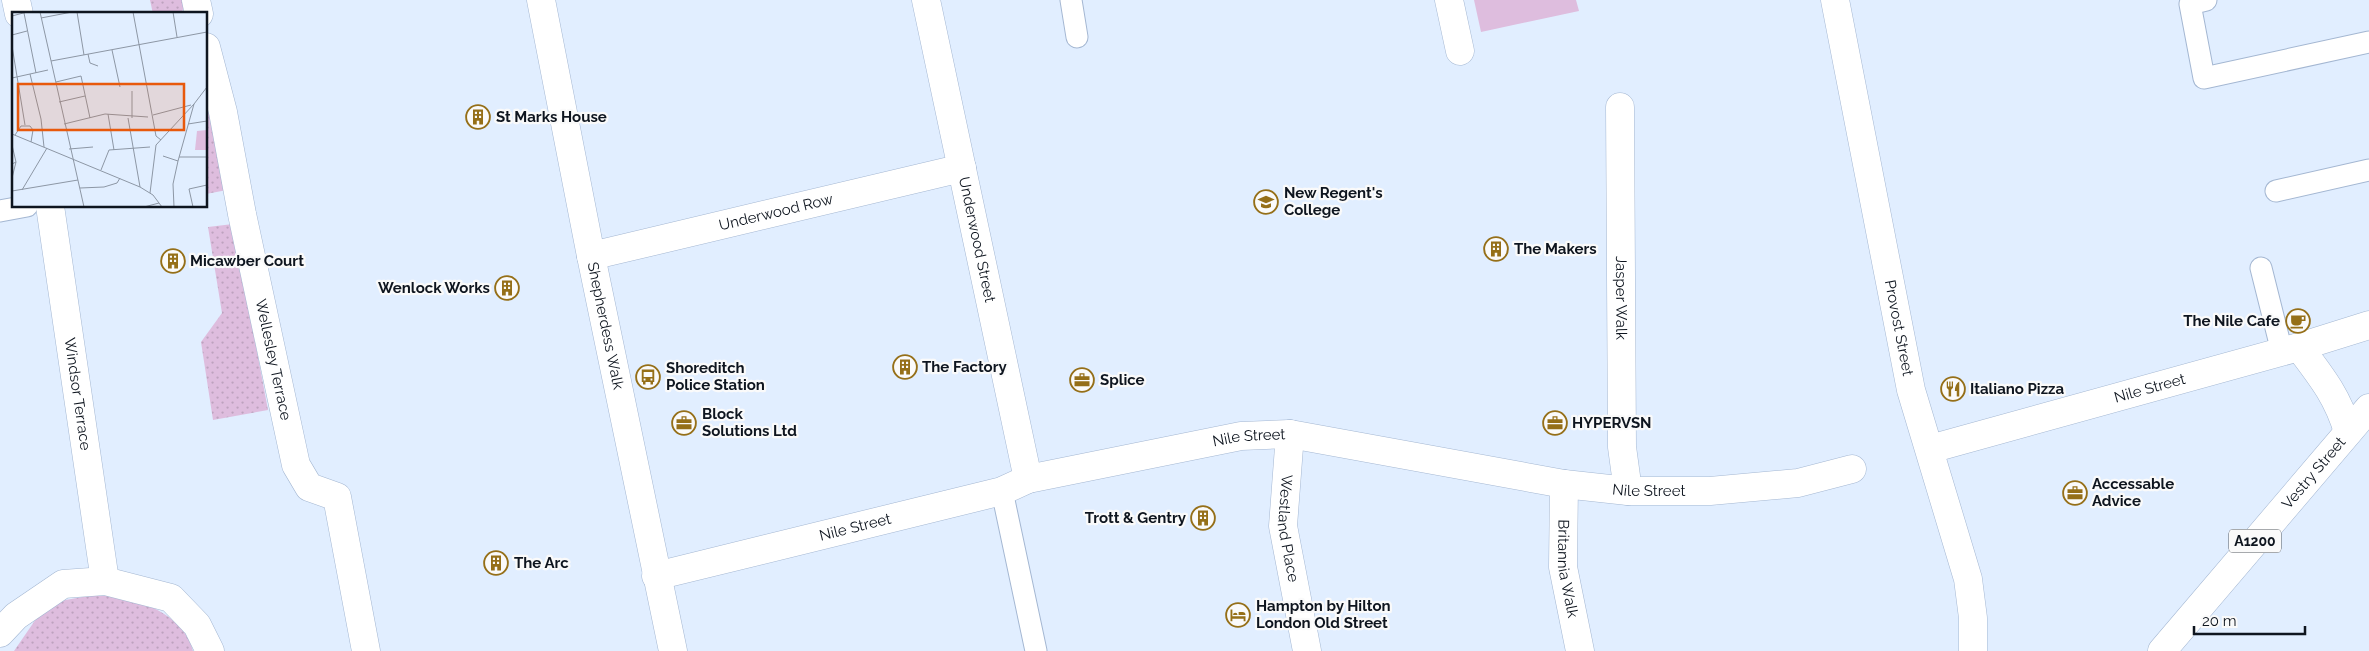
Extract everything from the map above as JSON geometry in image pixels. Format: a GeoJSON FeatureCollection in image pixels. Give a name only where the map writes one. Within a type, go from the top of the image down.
{"type":"FeatureCollection","features":[{"type":"Feature","properties":{"kind":"street","name":"Shepherdess Walk"},"geometry":{"type":"LineString","coordinates":[[541,0],[591,256],[673,651]]}},
{"type":"Feature","properties":{"kind":"street","name":"Underwood Street"},"geometry":{"type":"LineString","coordinates":[[926,0],[1028,480]]}},
{"type":"Feature","properties":{"kind":"street"},"geometry":{"type":"LineString","coordinates":[[1449,0],[1460,51]]}},
{"type":"Feature","properties":{"kind":"street","name":"Provost Street"},"geometry":{"type":"LineString","coordinates":[[1834,0],[1911,390],[1968,579],[1973,618],[1973,651]]}},
{"type":"Feature","properties":{"kind":"street","name":"Wellesley Terrace"},"geometry":{"type":"LineString","coordinates":[[208,55],[223,112],[242,214],[296,465],[309,488],[337,497],[366,651]]}},
{"type":"Feature","properties":{"kind":"street","name":"Jasper Walk"},"geometry":{"type":"LineString","coordinates":[[1620,107],[1622,447],[1628,490]]}},
{"type":"Feature","properties":{"kind":"street","name":"Underwood Row"},"geometry":{"type":"LineString","coordinates":[[591,256],[962,168]]}},
{"type":"Feature","properties":{"kind":"street","name":"Windsor Terrace"},"geometry":{"type":"LineString","coordinates":[[50,208],[104,581]]}},
{"type":"Feature","properties":{"kind":"street","name":"Nile Street"},"geometry":{"type":"LineString","coordinates":[[1930,448],[2291,349],[2369,325]]}},
{"type":"Feature","properties":{"kind":"street","name":"Vestry Street"},"geometry":{"type":"LineString","coordinates":[[2291,349],[2323,378],[2342,409],[2348,432]]}},
{"type":"Feature","properties":{"kind":"street","name":"Vestry Street"},"geometry":{"type":"LineString","coordinates":[[2162,651],[2369,408]]}},
{"type":"Feature","properties":{"kind":"street","name":"Nile Street"},"geometry":{"type":"LineString","coordinates":[[656,576],[1002,490],[1028,480],[1241,436],[1290,434],[1564,484],[1628,490],[1710,491],[1765,486],[1798,482],[1852,469]]}},
{"type":"Feature","properties":{"kind":"street","name":"Westland Place"},"geometry":{"type":"LineString","coordinates":[[1290,434],[1283,526],[1307,651]]}},
{"type":"Feature","properties":{"kind":"street","name":"Britannia Walk"},"geometry":{"type":"LineString","coordinates":[[1564,484],[1563,567],[1580,651]]}},
{"type":"Feature","properties":{"kind":"street"},"geometry":{"type":"LineString","coordinates":[[0,633],[16,616],[63,584],[104,581],[171,598],[197,625],[210,651]]}},
{"type":"Feature","properties":{"kind":"lane"},"geometry":{"type":"LineString","coordinates":[[1071,0],[1077,37]]}},
{"type":"Feature","properties":{"kind":"lane"},"geometry":{"type":"LineString","coordinates":[[2206,0],[2190,4],[2204,78],[2369,42]]}},
{"type":"Feature","properties":{"kind":"lane"},"geometry":{"type":"LineString","coordinates":[[2276,192],[2369,170]]}},
{"type":"Feature","properties":{"kind":"lane"},"geometry":{"type":"LineString","coordinates":[[0,210],[14,208]]}},
{"type":"Feature","properties":{"kind":"lane"},"geometry":{"type":"LineString","coordinates":[[2261,268],[2291,349]]}},
{"type":"Feature","properties":{"kind":"lane"},"geometry":{"type":"LineString","coordinates":[[1002,490],[1036,651]]}},
{"type":"Feature","properties":{"kind":"shaded area"},"geometry":{"type":"Polygon","coordinates":[[[150,0],[187,0],[182,12],[153,12],[150,0]]]}},
{"type":"Feature","properties":{"kind":"shaded area"},"geometry":{"type":"Polygon","coordinates":[[[1474,0],[1576,0],[1579,11],[1481,32],[1474,0]]]}},
{"type":"Feature","properties":{"kind":"shaded area"},"geometry":{"type":"Polygon","coordinates":[[[211,106],[227,190],[208,194],[208,107],[211,106]]]}},
{"type":"Feature","properties":{"kind":"shaded area"},"geometry":{"type":"Polygon","coordinates":[[[233,224],[268,410],[213,420],[201,342],[222,313],[208,227],[233,224]]]}},
{"type":"Feature","properties":{"kind":"shaded area"},"geometry":{"type":"Polygon","coordinates":[[[88,596],[131,599],[154,608],[165,614],[183,630],[193,651],[14,651],[36,619],[60,601],[88,596]]]}},
{"type":"Feature","properties":{"kind":"place","name":"St Marks House"},"geometry":{"type":"Point","coordinates":[478,117]}},
{"type":"Feature","properties":{"kind":"place","name":"New Regent's College"},"geometry":{"type":"Point","coordinates":[1266,202]}},
{"type":"Feature","properties":{"kind":"place","name":"The Makers"},"geometry":{"type":"Point","coordinates":[1496,249]}},
{"type":"Feature","properties":{"kind":"place","name":"Micawber Court"},"geometry":{"type":"Point","coordinates":[173,261]}},
{"type":"Feature","properties":{"kind":"place","name":"Wenlock Works"},"geometry":{"type":"Point","coordinates":[507,288]}},
{"type":"Feature","properties":{"kind":"place","name":"The Nile Cafe"},"geometry":{"type":"Point","coordinates":[2298,321]}},
{"type":"Feature","properties":{"kind":"place","name":"The Factory"},"geometry":{"type":"Point","coordinates":[905,367]}},
{"type":"Feature","properties":{"kind":"place","name":"Shoreditch Police Station"},"geometry":{"type":"Point","coordinates":[648,377]}},
{"type":"Feature","properties":{"kind":"place","name":"Splice"},"geometry":{"type":"Point","coordinates":[1082,380]}},
{"type":"Feature","properties":{"kind":"place","name":"Italiano Pizza"},"geometry":{"type":"Point","coordinates":[1953,389]}},
{"type":"Feature","properties":{"kind":"place","name":"Block Solutions Ltd"},"geometry":{"type":"Point","coordinates":[684,423]}},
{"type":"Feature","properties":{"kind":"place","name":"HYPERVSN"},"geometry":{"type":"Point","coordinates":[1555,423]}},
{"type":"Feature","properties":{"kind":"place","name":"Accessable Advice"},"geometry":{"type":"Point","coordinates":[2075,493]}},
{"type":"Feature","properties":{"kind":"place","name":"Trott & Gentry"},"geometry":{"type":"Point","coordinates":[1203,518]}},
{"type":"Feature","properties":{"kind":"place","name":"The Arc"},"geometry":{"type":"Point","coordinates":[496,563]}},
{"type":"Feature","properties":{"kind":"place","name":"Hampton by Hilton London Old Street"},"geometry":{"type":"Point","coordinates":[1238,615]}}]}
